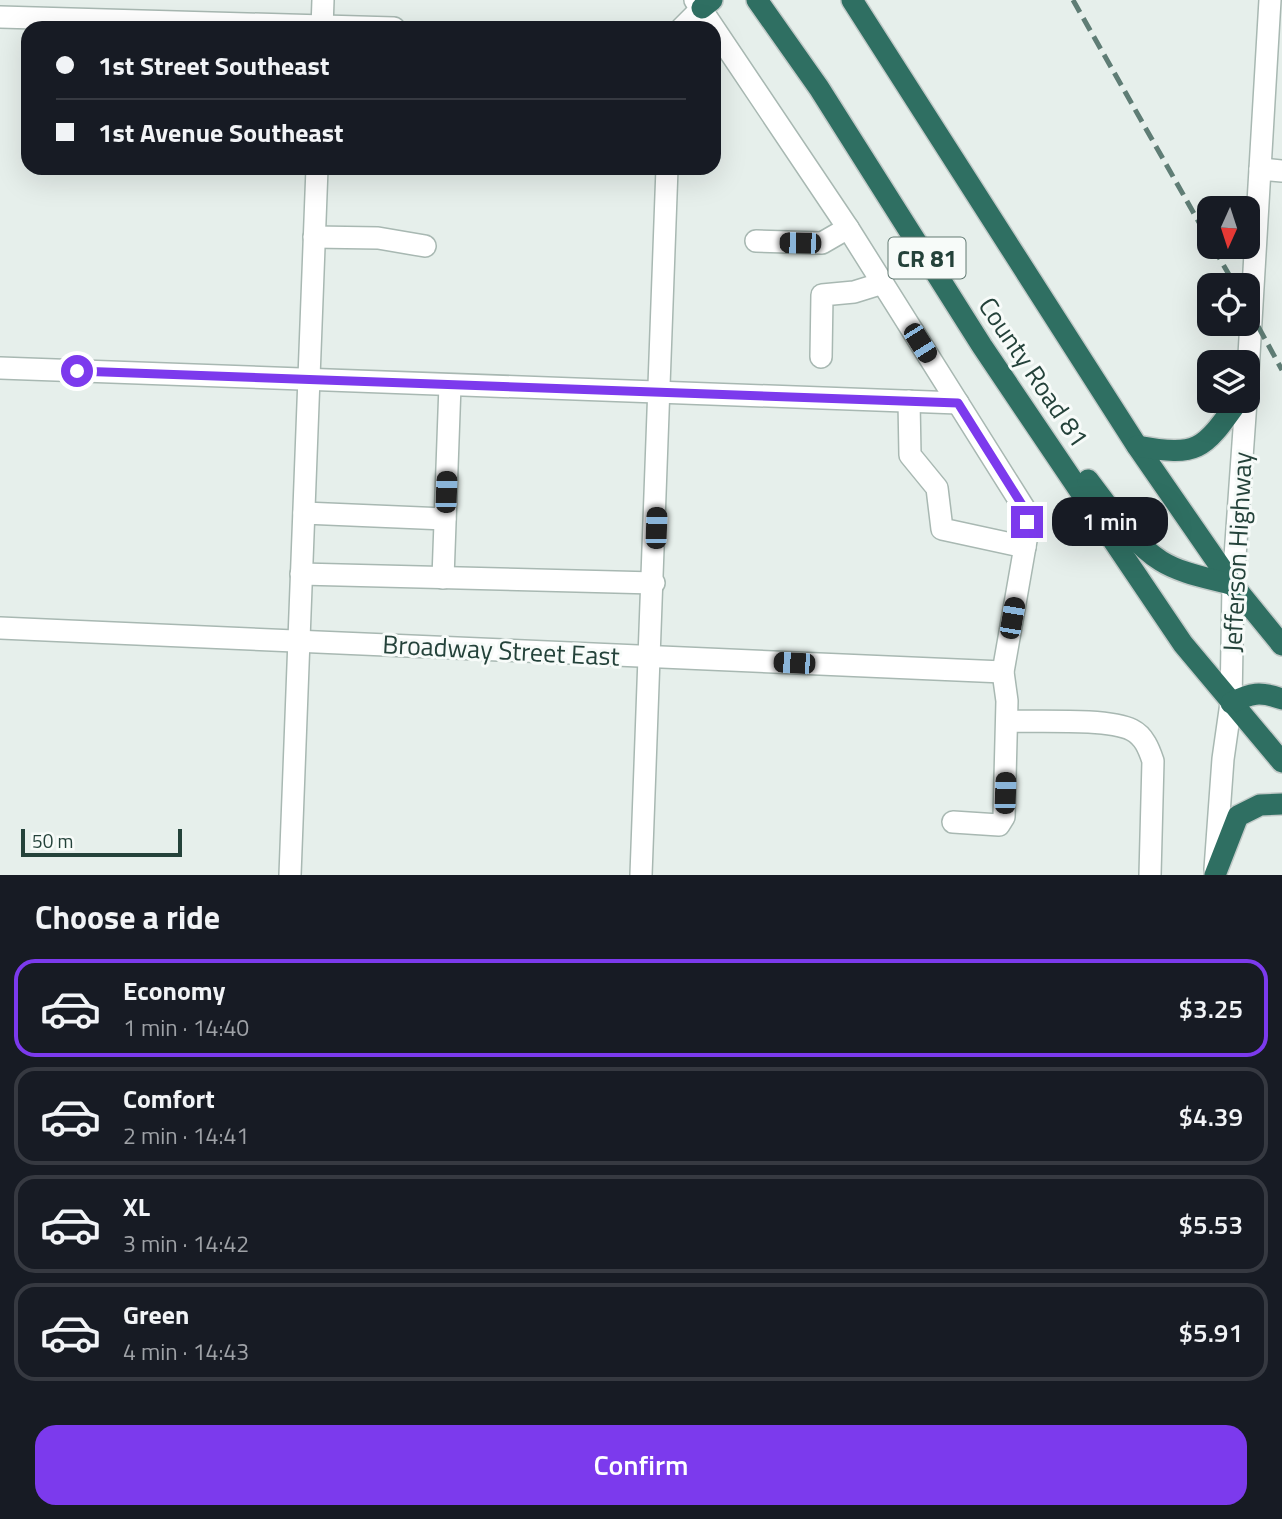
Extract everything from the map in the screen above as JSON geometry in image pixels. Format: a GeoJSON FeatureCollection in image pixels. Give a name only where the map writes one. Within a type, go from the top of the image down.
{"type":"FeatureCollection","features":[{"type":"Feature","properties":{"kind":"highway","name":"County Road 81"},"geometry":{"type":"LineString","coordinates":[[757,0],[819,88],[982,346],[1183,644],[1282,762]]}},
{"type":"Feature","properties":{"kind":"highway","name":"County Road 81"},"geometry":{"type":"LineString","coordinates":[[852,0],[1138,446],[1233,585],[1282,645]]}},
{"type":"Feature","properties":{"kind":"highway"},"geometry":{"type":"LineString","coordinates":[[982,346],[1125,528],[1159,560],[1178,569],[1233,585]]}},
{"type":"Feature","properties":{"kind":"highway"},"geometry":{"type":"LineString","coordinates":[[1138,446],[1180,452],[1191,450],[1215,433],[1229,413]]}},
{"type":"Feature","properties":{"kind":"highway"},"geometry":{"type":"LineString","coordinates":[[1231,703],[1252,693],[1264,692],[1282,699]]}},
{"type":"Feature","properties":{"kind":"highway"},"geometry":{"type":"LineString","coordinates":[[1215,875],[1238,816],[1261,805],[1282,804]]}},
{"type":"Feature","properties":{"kind":"street"},"geometry":{"type":"LineString","coordinates":[[322,21],[323,0]]}},
{"type":"Feature","properties":{"kind":"street"},"geometry":{"type":"LineString","coordinates":[[1249,350],[1260,169],[1273,112],[1270,0]]}},
{"type":"Feature","properties":{"kind":"street"},"geometry":{"type":"LineString","coordinates":[[688,21],[703,3],[715,21]]}},
{"type":"Feature","properties":{"kind":"street"},"geometry":{"type":"LineString","coordinates":[[0,16],[161,21]]}},
{"type":"Feature","properties":{"kind":"street"},"geometry":{"type":"LineString","coordinates":[[721,31],[1024,508],[1027,522],[1024,547],[1003,672],[1007,721],[1004,817],[999,825],[953,822]]}},
{"type":"Feature","properties":{"kind":"street"},"geometry":{"type":"LineString","coordinates":[[1260,169],[1282,171]]}},
{"type":"Feature","properties":{"kind":"street"},"geometry":{"type":"LineString","coordinates":[[289,875],[317,175]]}},
{"type":"Feature","properties":{"kind":"street"},"geometry":{"type":"LineString","coordinates":[[641,875],[652,657],[667,175]]}},
{"type":"Feature","properties":{"kind":"street"},"geometry":{"type":"LineString","coordinates":[[756,241],[822,243],[848,228]]}},
{"type":"Feature","properties":{"kind":"street"},"geometry":{"type":"LineString","coordinates":[[314,237],[378,237],[425,246]]}},
{"type":"Feature","properties":{"kind":"street"},"geometry":{"type":"LineString","coordinates":[[821,357],[822,295],[854,292],[883,283]]}},
{"type":"Feature","properties":{"kind":"street"},"geometry":{"type":"LineString","coordinates":[[0,368],[958,403]]}},
{"type":"Feature","properties":{"kind":"street"},"geometry":{"type":"LineString","coordinates":[[443,578],[450,385]]}},
{"type":"Feature","properties":{"kind":"street"},"geometry":{"type":"LineString","coordinates":[[909,401],[910,455],[937,488],[942,529],[1024,547]]}},
{"type":"Feature","properties":{"kind":"street","name":"Jefferson Highway"},"geometry":{"type":"LineString","coordinates":[[1215,875],[1223,759],[1231,703],[1233,585],[1245,413]]}},
{"type":"Feature","properties":{"kind":"street"},"geometry":{"type":"LineString","coordinates":[[304,513],[445,519]]}},
{"type":"Feature","properties":{"kind":"street"},"geometry":{"type":"LineString","coordinates":[[301,574],[654,583]]}},
{"type":"Feature","properties":{"kind":"street","name":"Broadway Street East"},"geometry":{"type":"LineString","coordinates":[[0,628],[1003,672]]}},
{"type":"Feature","properties":{"kind":"street"},"geometry":{"type":"LineString","coordinates":[[1007,721],[1116,725],[1135,731],[1148,746],[1153,761],[1150,875]]}},
{"type":"Feature","properties":{"kind":"railway"},"geometry":{"type":"LineString","coordinates":[[1073,0],[1197,219]]}},
{"type":"Feature","properties":{"kind":"railway"},"geometry":{"type":"LineString","coordinates":[[1220,259],[1228,273]]}},
{"type":"Feature","properties":{"kind":"railway"},"geometry":{"type":"LineString","coordinates":[[1260,330],[1282,370]]}},
{"type":"Feature","properties":{"kind":"route"},"geometry":{"type":"LineString","coordinates":[[77,371],[958,403],[1024,508],[1027,522]]}}]}
